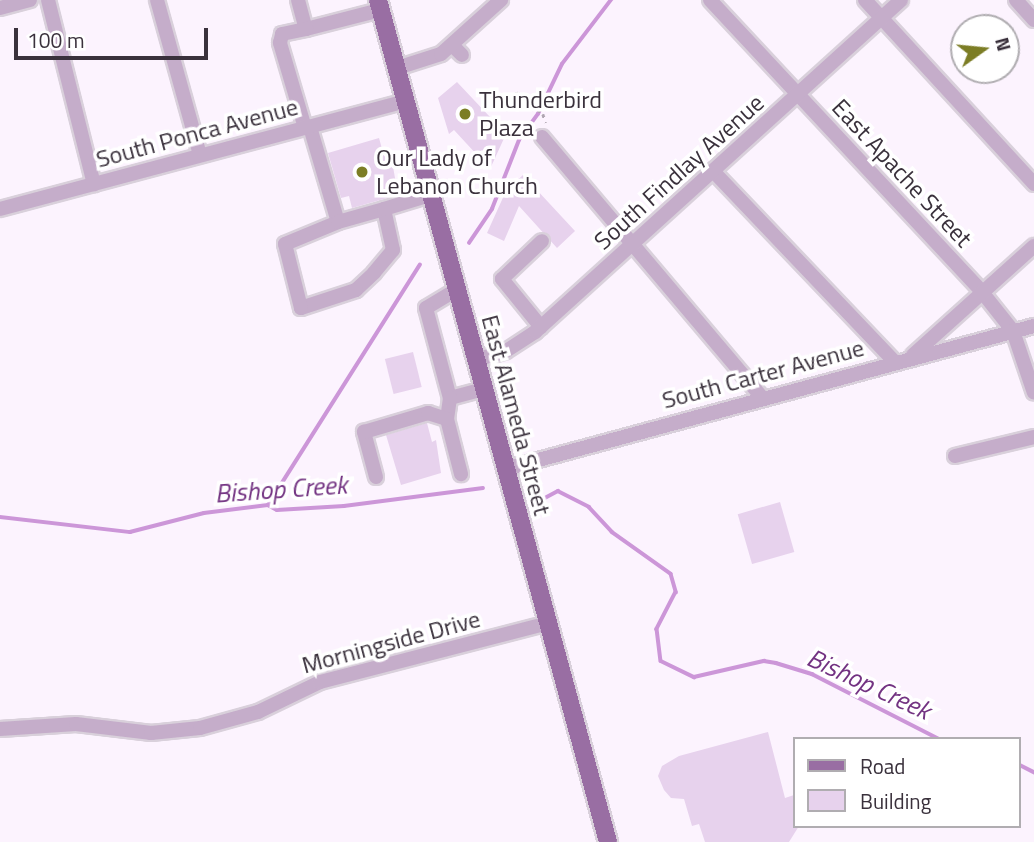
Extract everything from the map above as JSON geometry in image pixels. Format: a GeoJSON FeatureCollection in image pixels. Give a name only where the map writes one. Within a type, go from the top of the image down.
{"type":"FeatureCollection","features":[{"type":"Feature","properties":{"kind":"main road","name":"East Alameda Street"},"geometry":{"type":"LineString","coordinates":[[379,5],[608,842]]}},
{"type":"Feature","properties":{"kind":"street"},"geometry":{"type":"LineString","coordinates":[[0,8],[30,0]]}},
{"type":"Feature","properties":{"kind":"street"},"geometry":{"type":"LineString","coordinates":[[48,0],[94,184]]}},
{"type":"Feature","properties":{"kind":"street"},"geometry":{"type":"LineString","coordinates":[[157,0],[200,155]]}},
{"type":"Feature","properties":{"kind":"street"},"geometry":{"type":"LineString","coordinates":[[298,0],[306,29]]}},
{"type":"Feature","properties":{"kind":"street"},"geometry":{"type":"LineString","coordinates":[[397,68],[457,50],[501,0]]}},
{"type":"Feature","properties":{"kind":"street","name":"East Apache Street"},"geometry":{"type":"LineString","coordinates":[[710,0],[982,292],[1013,331],[1034,393]]}},
{"type":"Feature","properties":{"kind":"street"},"geometry":{"type":"LineString","coordinates":[[865,0],[1034,184]]}},
{"type":"Feature","properties":{"kind":"street","name":"South Findlay Avenue"},"geometry":{"type":"LineString","coordinates":[[475,360],[506,351],[541,327],[901,0]]}},
{"type":"Feature","properties":{"kind":"street"},"geometry":{"type":"LineString","coordinates":[[1016,0],[1034,20]]}},
{"type":"Feature","properties":{"kind":"street"},"geometry":{"type":"LineString","coordinates":[[338,222],[280,43],[282,34],[379,5]]}},
{"type":"Feature","properties":{"kind":"street","name":"South Ponca Avenue"},"geometry":{"type":"LineString","coordinates":[[0,209],[405,101]]}},
{"type":"Feature","properties":{"kind":"street"},"geometry":{"type":"LineString","coordinates":[[542,137],[631,246],[762,397]]}},
{"type":"Feature","properties":{"kind":"street"},"geometry":{"type":"LineString","coordinates":[[713,171],[894,361]]}},
{"type":"Feature","properties":{"kind":"street"},"geometry":{"type":"LineString","coordinates":[[384,209],[393,250],[374,273],[356,290],[301,307],[285,244],[338,222],[430,195]]}},
{"type":"Feature","properties":{"kind":"street"},"geometry":{"type":"LineString","coordinates":[[541,327],[502,279],[542,241]]}},
{"type":"Feature","properties":{"kind":"street"},"geometry":{"type":"LineString","coordinates":[[911,357],[1034,246]]}},
{"type":"Feature","properties":{"kind":"street"},"geometry":{"type":"LineString","coordinates":[[456,290],[426,307],[450,398],[447,419],[461,474]]}},
{"type":"Feature","properties":{"kind":"street","name":"South Carter Avenue"},"geometry":{"type":"LineString","coordinates":[[505,469],[894,361],[1034,326]]}},
{"type":"Feature","properties":{"kind":"street"},"geometry":{"type":"LineString","coordinates":[[450,398],[483,389]]}},
{"type":"Feature","properties":{"kind":"street"},"geometry":{"type":"LineString","coordinates":[[376,477],[364,432],[428,414],[447,419]]}},
{"type":"Feature","properties":{"kind":"street"},"geometry":{"type":"LineString","coordinates":[[955,456],[1034,437]]}},
{"type":"Feature","properties":{"kind":"street","name":"Morningside Drive"},"geometry":{"type":"LineString","coordinates":[[0,729],[76,724],[151,733],[200,728],[258,712],[320,682],[548,623]]}},
{"type":"Feature","properties":{"kind":"path"},"geometry":{"type":"LineString","coordinates":[[499,97],[518,93],[543,114]]}},
{"type":"Feature","properties":{"kind":"building","name":"Thunderbird Plaza"},"geometry":{"type":"Polygon","coordinates":[[[457,82],[506,134],[490,169],[454,130],[449,134],[438,98],[457,82]]]}},
{"type":"Feature","properties":{"kind":"building","name":"Our Lady of Lebanon Church"},"geometry":{"type":"Polygon","coordinates":[[[379,138],[384,156],[392,161],[398,195],[352,208],[349,196],[341,198],[328,153],[379,138]]]}},
{"type":"Feature","properties":{"kind":"building"},"geometry":{"type":"Polygon","coordinates":[[[523,175],[575,231],[557,248],[519,206],[504,241],[487,233],[506,191],[523,175]]]}},
{"type":"Feature","properties":{"kind":"building"},"geometry":{"type":"Polygon","coordinates":[[[413,352],[422,387],[394,394],[385,359],[413,352]]]}},
{"type":"Feature","properties":{"kind":"building"},"geometry":{"type":"Polygon","coordinates":[[[427,423],[432,442],[436,440],[441,473],[401,485],[386,435],[427,423]]]}},
{"type":"Feature","properties":{"kind":"building"},"geometry":{"type":"Polygon","coordinates":[[[780,502],[794,552],[752,564],[738,514],[780,502]]]}},
{"type":"Feature","properties":{"kind":"building"},"geometry":{"type":"Polygon","coordinates":[[[768,732],[785,798],[792,796],[792,828],[798,828],[789,842],[705,842],[699,824],[692,826],[684,799],[671,798],[658,776],[662,766],[679,756],[768,732]]]}},
{"type":"Feature","properties":{"kind":"waterway"},"geometry":{"type":"LineString","coordinates":[[469,243],[492,209],[519,140],[538,114],[562,64],[611,0]]}},
{"type":"Feature","properties":{"kind":"waterway"},"geometry":{"type":"LineString","coordinates":[[268,505],[420,265]]}},
{"type":"Feature","properties":{"kind":"waterway","name":"Bishop Creek"},"geometry":{"type":"LineString","coordinates":[[0,517],[130,532],[204,513],[268,505],[277,510],[344,506],[483,488]]}},
{"type":"Feature","properties":{"kind":"waterway","name":"Bishop Creek"},"geometry":{"type":"LineString","coordinates":[[543,499],[558,491],[589,507],[612,532],[671,574],[676,592],[657,629],[661,661],[694,677],[764,661],[776,663],[812,674],[935,737]]}},
{"type":"Feature","properties":{"kind":"waterway","name":"Bishop Creek"},"geometry":{"type":"LineString","coordinates":[[1020,765],[1034,772]]}},
{"type":"Feature","properties":{"kind":"place","name":"Thunderbird Plaza"},"geometry":{"type":"Point","coordinates":[465,114]}},
{"type":"Feature","properties":{"kind":"place","name":"Our Lady of Lebanon Church"},"geometry":{"type":"Point","coordinates":[362,172]}}]}
